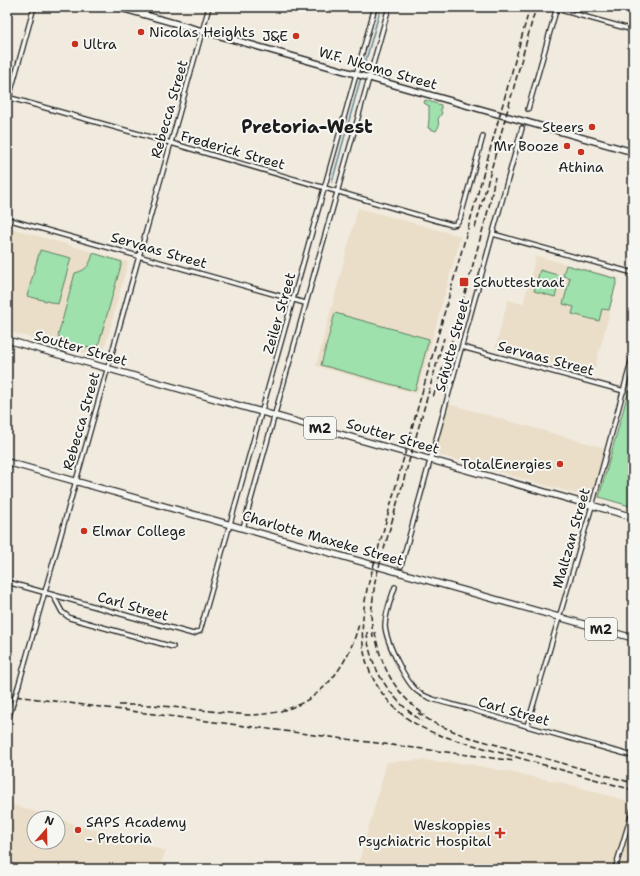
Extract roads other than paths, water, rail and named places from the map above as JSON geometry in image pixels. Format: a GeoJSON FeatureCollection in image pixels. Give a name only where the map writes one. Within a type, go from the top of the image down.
{"type":"FeatureCollection","features":[{"type":"Feature","properties":{"kind":"main road","name":"W.F. Nkomo Street"},"geometry":{"type":"LineString","coordinates":[[117,7],[633,152]]}},
{"type":"Feature","properties":{"kind":"main road","name":"Soutter Street"},"geometry":{"type":"LineString","coordinates":[[7,340],[633,517]]}},
{"type":"Feature","properties":{"kind":"main road","name":"Charlotte Maxeke Street"},"geometry":{"type":"LineString","coordinates":[[7,462],[633,638]]}},
{"type":"Feature","properties":{"kind":"street"},"geometry":{"type":"LineString","coordinates":[[7,105],[34,7]]}},
{"type":"Feature","properties":{"kind":"street","name":"Rebecca Street"},"geometry":{"type":"LineString","coordinates":[[7,725],[210,7]]}},
{"type":"Feature","properties":{"kind":"street","name":"Zeiler Street"},"geometry":{"type":"LineString","coordinates":[[202,625],[294,301],[375,7]]}},
{"type":"Feature","properties":{"kind":"street","name":"Zeiler Street"},"geometry":{"type":"LineString","coordinates":[[243,528],[389,7]]}},
{"type":"Feature","properties":{"kind":"street"},"geometry":{"type":"LineString","coordinates":[[528,110],[557,8],[633,30]]}},
{"type":"Feature","properties":{"kind":"street","name":"Frederick Street"},"geometry":{"type":"LineString","coordinates":[[8,97],[452,225],[456,224],[460,219],[483,136]]}},
{"type":"Feature","properties":{"kind":"street","name":"Schutte Street"},"geometry":{"type":"LineString","coordinates":[[402,566],[522,128]]}},
{"type":"Feature","properties":{"kind":"street","name":"Servaas Street"},"geometry":{"type":"LineString","coordinates":[[7,218],[305,303]]}},
{"type":"Feature","properties":{"kind":"street"},"geometry":{"type":"LineString","coordinates":[[493,234],[633,273]]}},
{"type":"Feature","properties":{"kind":"street","name":"Servaas Street"},"geometry":{"type":"LineString","coordinates":[[462,347],[624,391]]}},
{"type":"Feature","properties":{"kind":"street","name":"Maltzan Street"},"geometry":{"type":"LineString","coordinates":[[527,726],[592,506],[633,355]]}},
{"type":"Feature","properties":{"kind":"street","name":"Carl Street"},"geometry":{"type":"LineString","coordinates":[[7,582],[194,634],[200,632],[202,625]]}},
{"type":"Feature","properties":{"kind":"street","name":"Carl Street"},"geometry":{"type":"LineString","coordinates":[[395,587],[385,625],[392,648],[415,689],[424,695],[633,756]]}},
{"type":"Feature","properties":{"kind":"street","name":"Carl Street"},"geometry":{"type":"LineString","coordinates":[[53,595],[62,612],[70,618],[173,648]]}},
{"type":"Feature","properties":{"kind":"street"},"geometry":{"type":"LineString","coordinates":[[615,869],[633,808]]}},
{"type":"Feature","properties":{"kind":"waterway"},"geometry":{"type":"LineString","coordinates":[[362,74],[381,7]]}},
{"type":"Feature","properties":{"kind":"waterway"},"geometry":{"type":"LineString","coordinates":[[332,182],[361,77]]}},
{"type":"Feature","properties":{"kind":"railway"},"geometry":{"type":"LineString","coordinates":[[530,7],[367,589],[362,637],[365,657],[369,669],[381,691],[398,711],[419,726],[434,733],[454,739],[633,790]]}},
{"type":"Feature","properties":{"kind":"railway"},"geometry":{"type":"LineString","coordinates":[[475,228],[536,7]]}},
{"type":"Feature","properties":{"kind":"railway"},"geometry":{"type":"LineString","coordinates":[[433,397],[452,340],[489,207],[495,177]]}},
{"type":"Feature","properties":{"kind":"railway"},"geometry":{"type":"LineString","coordinates":[[373,638],[371,615],[375,581],[444,338]]}},
{"type":"Feature","properties":{"kind":"railway"},"geometry":{"type":"LineString","coordinates":[[119,705],[153,705],[248,715],[270,713],[289,709],[306,701],[321,690],[333,677],[344,661],[359,624]]}},
{"type":"Feature","properties":{"kind":"railway"},"geometry":{"type":"LineString","coordinates":[[367,632],[372,659],[384,683],[401,704],[422,721]]}},
{"type":"Feature","properties":{"kind":"railway"},"geometry":{"type":"LineString","coordinates":[[375,632],[377,645],[385,668],[391,679],[406,698],[425,715]]}},
{"type":"Feature","properties":{"kind":"railway"},"geometry":{"type":"LineString","coordinates":[[7,695],[515,761]]}},
{"type":"Feature","properties":{"kind":"railway"},"geometry":{"type":"LineString","coordinates":[[418,713],[434,723],[465,736],[633,783]]}},
{"type":"Feature","properties":{"kind":"place","name":"Nicolas Heights"},"geometry":{"type":"Point","coordinates":[141,32]}},
{"type":"Feature","properties":{"kind":"place","name":"J&E"},"geometry":{"type":"Point","coordinates":[296,36]}},
{"type":"Feature","properties":{"kind":"place","name":"Ultra"},"geometry":{"type":"Point","coordinates":[75,44]}},
{"type":"Feature","properties":{"kind":"place","name":"Steers"},"geometry":{"type":"Point","coordinates":[592,127]}},
{"type":"Feature","properties":{"kind":"place","name":"Mr Booze"},"geometry":{"type":"Point","coordinates":[567,146]}},
{"type":"Feature","properties":{"kind":"place","name":"Athina"},"geometry":{"type":"Point","coordinates":[581,152]}},
{"type":"Feature","properties":{"kind":"place","name":"Schuttestraat"},"geometry":{"type":"Point","coordinates":[464,282]}},
{"type":"Feature","properties":{"kind":"place","name":"TotalEnergies"},"geometry":{"type":"Point","coordinates":[560,464]}},
{"type":"Feature","properties":{"kind":"place","name":"Elmar College"},"geometry":{"type":"Point","coordinates":[84,531]}},
{"type":"Feature","properties":{"kind":"place","name":"SAPS Academy - Pretoria"},"geometry":{"type":"Point","coordinates":[78,830]}},
{"type":"Feature","properties":{"kind":"place","name":"Weskoppies Psychiatric Hospital"},"geometry":{"type":"Point","coordinates":[500,833]}},
{"type":"Feature","properties":{"kind":"district","name":"Pretoria-West"},"geometry":{"type":"Point","coordinates":[307,127]}}]}
